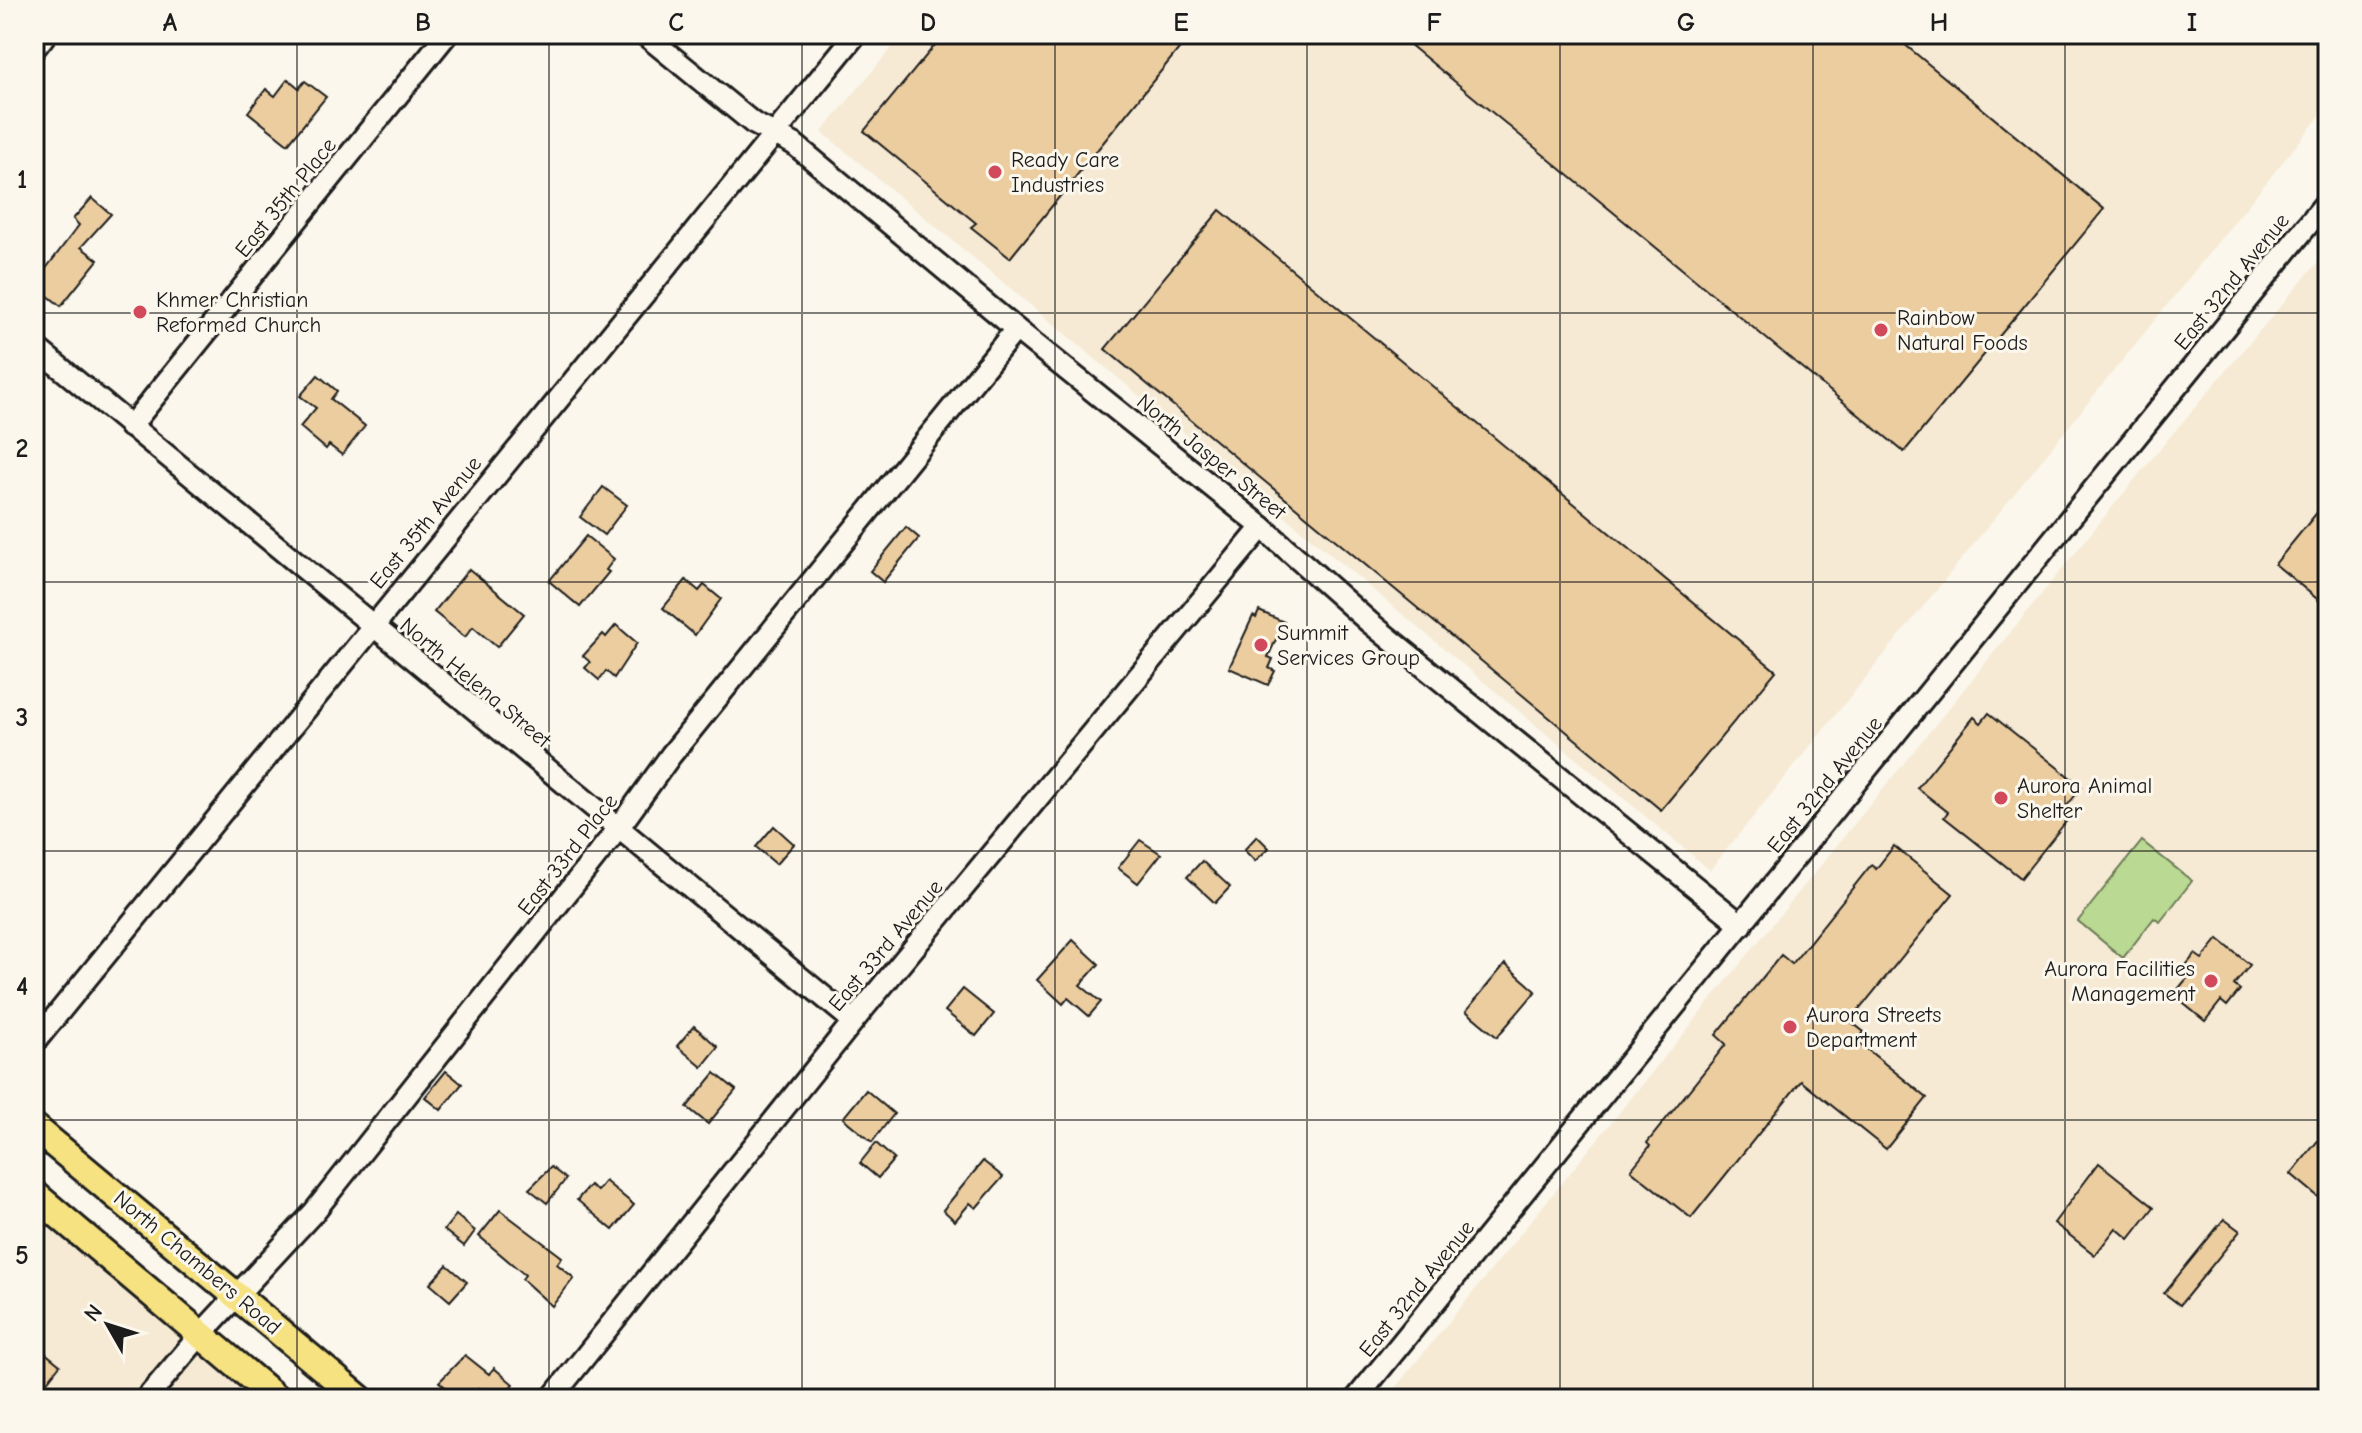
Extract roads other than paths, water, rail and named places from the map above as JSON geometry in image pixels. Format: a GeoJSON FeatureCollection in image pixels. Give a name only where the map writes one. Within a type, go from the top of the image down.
{"type":"FeatureCollection","features":[{"type":"Feature","properties":{"kind":"main road","name":"North Chambers Road"},"geometry":{"type":"LineString","coordinates":[[34,1127],[360,1399]]}},
{"type":"Feature","properties":{"kind":"main road"},"geometry":{"type":"LineString","coordinates":[[34,1194],[277,1399]]}},
{"type":"Feature","properties":{"kind":"street"},"geometry":{"type":"LineString","coordinates":[[34,49],[46,34]]}},
{"type":"Feature","properties":{"kind":"street","name":"East 35th Place"},"geometry":{"type":"LineString","coordinates":[[130,427],[447,34]]}},
{"type":"Feature","properties":{"kind":"street","name":"North Jasper Street"},"geometry":{"type":"LineString","coordinates":[[644,34],[753,123],[794,144],[1016,329],[1262,527],[1369,622],[1742,925]]}},
{"type":"Feature","properties":{"kind":"street","name":"East 35th Avenue"},"geometry":{"type":"LineString","coordinates":[[34,1043],[856,34]]}},
{"type":"Feature","properties":{"kind":"street","name":"East 32nd Avenue"},"geometry":{"type":"LineString","coordinates":[[1356,1399],[2328,200]]}},
{"type":"Feature","properties":{"kind":"street","name":"East 33rd Place"},"geometry":{"type":"LineString","coordinates":[[146,1399],[201,1334],[314,1212],[617,830],[671,755],[1016,329]]}},
{"type":"Feature","properties":{"kind":"street","name":"North Helena Street"},"geometry":{"type":"LineString","coordinates":[[34,346],[617,830],[853,1021]]}},
{"type":"Feature","properties":{"kind":"street","name":"East 33rd Avenue"},"geometry":{"type":"LineString","coordinates":[[551,1399],[853,1021],[1262,527]]}},
{"type":"Feature","properties":{"kind":"place","name":"Ready Care Industries"},"geometry":{"type":"Point","coordinates":[995,172]}},
{"type":"Feature","properties":{"kind":"place","name":"Khmer Christian Reformed Church"},"geometry":{"type":"Point","coordinates":[140,312]}},
{"type":"Feature","properties":{"kind":"place","name":"Rainbow Natural Foods"},"geometry":{"type":"Point","coordinates":[1881,330]}},
{"type":"Feature","properties":{"kind":"place","name":"Summit Services Group"},"geometry":{"type":"Point","coordinates":[1261,645]}},
{"type":"Feature","properties":{"kind":"place","name":"Aurora Animal Shelter"},"geometry":{"type":"Point","coordinates":[2001,798]}},
{"type":"Feature","properties":{"kind":"place","name":"Aurora Facilities Management"},"geometry":{"type":"Point","coordinates":[2211,981]}},
{"type":"Feature","properties":{"kind":"place","name":"Aurora Streets Department"},"geometry":{"type":"Point","coordinates":[1790,1027]}}]}
